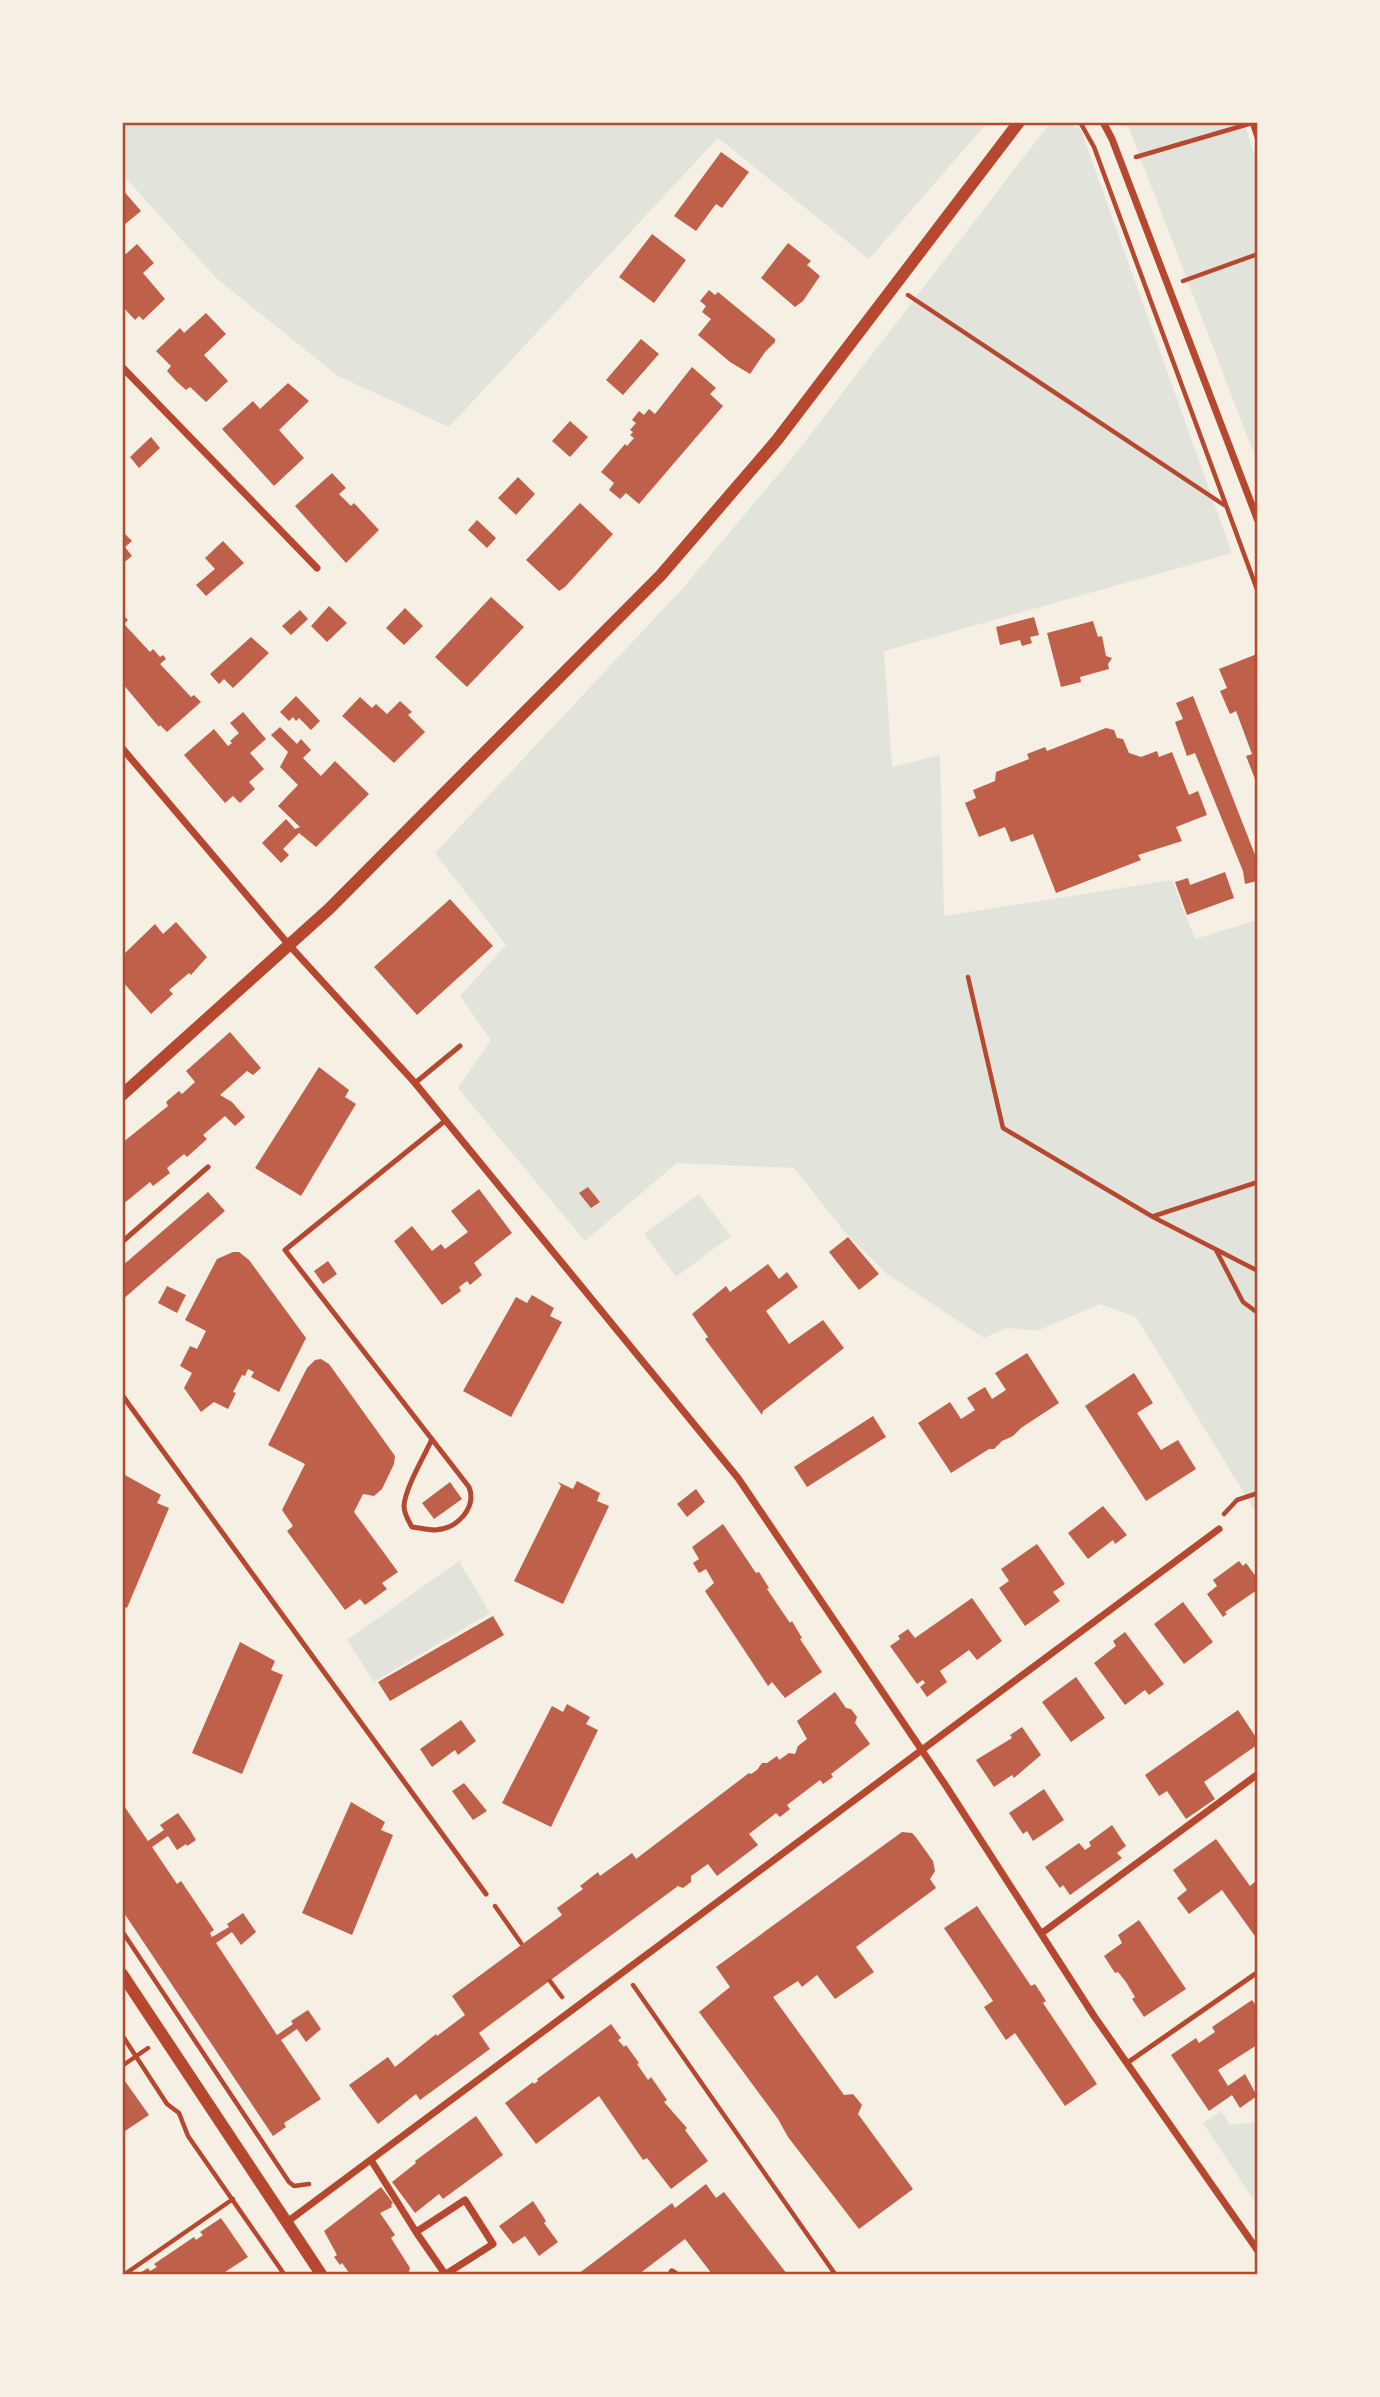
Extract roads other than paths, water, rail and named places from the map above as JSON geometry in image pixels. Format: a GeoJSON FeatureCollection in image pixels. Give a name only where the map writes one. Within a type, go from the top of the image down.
{"type":"FeatureCollection","features":[{"type":"Feature","properties":{"kind":"street"},"geometry":{"type":"LineString","coordinates":[[122,1095],[329,909],[661,575],[776,440],[1019,122]]}},
{"type":"Feature","properties":{"kind":"street"},"geometry":{"type":"LineString","coordinates":[[1103,122],[1112,139],[1258,521]]}},
{"type":"Feature","properties":{"kind":"street"},"geometry":{"type":"LineString","coordinates":[[122,367],[317,568]]}},
{"type":"Feature","properties":{"kind":"street"},"geometry":{"type":"LineString","coordinates":[[122,748],[289,945],[415,1083],[738,1478],[923,1751],[1128,2063],[1258,2251]]}},
{"type":"Feature","properties":{"kind":"street"},"geometry":{"type":"LineString","coordinates":[[287,2222],[1219,1529]]}},
{"type":"Feature","properties":{"kind":"street"},"geometry":{"type":"LineString","coordinates":[[1042,1933],[1258,1773]]}},
{"type":"Feature","properties":{"kind":"street"},"geometry":{"type":"LineString","coordinates":[[122,1974],[321,2274]]}},
{"type":"Feature","properties":{"kind":"street"},"geometry":{"type":"LineString","coordinates":[[370,2160],[415,2232],[446,2274],[493,2244],[464,2200],[415,2232]]}},
{"type":"Feature","properties":{"kind":"lane"},"geometry":{"type":"LineString","coordinates":[[415,1083],[460,1046]]}},
{"type":"Feature","properties":{"kind":"lane"},"geometry":{"type":"LineString","coordinates":[[432,1439],[404,1506],[412,1527],[436,1530],[447,1528],[466,1514],[472,1496],[469,1487],[432,1439],[285,1250],[446,1120]]}},
{"type":"Feature","properties":{"kind":"lane"},"geometry":{"type":"LineString","coordinates":[[122,1242],[208,1167]]}},
{"type":"Feature","properties":{"kind":"lane"},"geometry":{"type":"LineString","coordinates":[[122,1395],[486,1894]]}},
{"type":"Feature","properties":{"kind":"lane"},"geometry":{"type":"LineString","coordinates":[[1128,2063],[1258,1972]]}}]}
